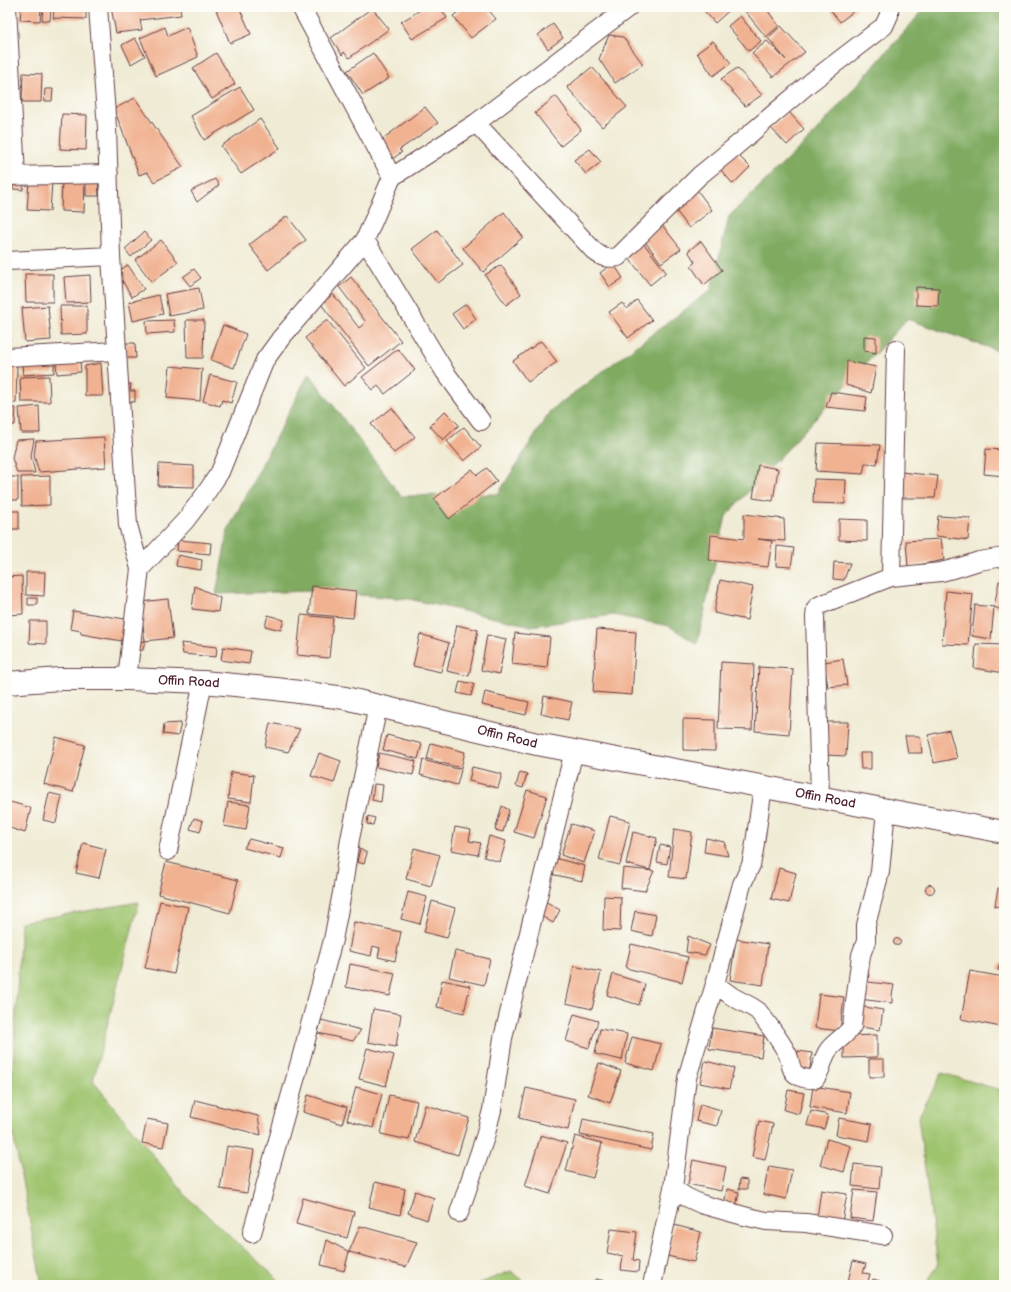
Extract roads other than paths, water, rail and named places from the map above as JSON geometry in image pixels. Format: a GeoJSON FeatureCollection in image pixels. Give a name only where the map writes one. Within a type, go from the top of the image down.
{"type":"FeatureCollection","features":[{"type":"Feature","properties":{"kind":"street"},"geometry":{"type":"LineString","coordinates":[[7,7],[11,176],[109,174]]}},
{"type":"Feature","properties":{"kind":"street"},"geometry":{"type":"LineString","coordinates":[[98,7],[109,174],[111,256],[116,351],[128,525],[140,569],[127,679]]}},
{"type":"Feature","properties":{"kind":"street"},"geometry":{"type":"LineString","coordinates":[[301,7],[392,177]]}},
{"type":"Feature","properties":{"kind":"street"},"geometry":{"type":"LineString","coordinates":[[140,569],[185,521],[220,472],[265,360],[280,338],[365,240],[392,177],[476,123],[629,7]]}},
{"type":"Feature","properties":{"kind":"street"},"geometry":{"type":"LineString","coordinates":[[476,123],[594,251],[602,257],[618,257],[699,176],[737,146],[811,82],[884,26],[890,15],[889,7]]}},
{"type":"Feature","properties":{"kind":"street"},"geometry":{"type":"LineString","coordinates":[[365,240],[445,372],[481,421]]}},
{"type":"Feature","properties":{"kind":"street"},"geometry":{"type":"LineString","coordinates":[[7,261],[111,256]]}},
{"type":"Feature","properties":{"kind":"street"},"geometry":{"type":"LineString","coordinates":[[891,578],[896,348]]}},
{"type":"Feature","properties":{"kind":"street"},"geometry":{"type":"LineString","coordinates":[[7,357],[116,351]]}},
{"type":"Feature","properties":{"kind":"street"},"geometry":{"type":"LineString","coordinates":[[820,798],[816,608],[820,605],[891,578],[941,572],[960,568],[979,561],[1004,557]]}},
{"type":"Feature","properties":{"kind":"street","name":"Offin Road"},"geometry":{"type":"LineString","coordinates":[[7,683],[60,679],[127,679],[203,682],[276,689],[345,698],[477,730],[574,751],[1004,832]]}},
{"type":"Feature","properties":{"kind":"street"},"geometry":{"type":"LineString","coordinates":[[168,851],[203,682]]}},
{"type":"Feature","properties":{"kind":"street"},"geometry":{"type":"LineString","coordinates":[[252,1233],[333,940],[350,839],[378,706]]}},
{"type":"Feature","properties":{"kind":"street"},"geometry":{"type":"LineString","coordinates":[[459,1213],[485,1138],[492,1110],[503,1038],[574,751]]}},
{"type":"Feature","properties":{"kind":"street"},"geometry":{"type":"LineString","coordinates":[[652,1285],[673,1188],[687,1078],[715,984],[742,884],[750,865],[754,850],[763,787]]}},
{"type":"Feature","properties":{"kind":"street"},"geometry":{"type":"LineString","coordinates":[[715,984],[733,997],[758,1011],[784,1048],[796,1075],[808,1079],[815,1078],[818,1075],[829,1048],[850,1030],[852,1026],[861,955],[866,941],[866,925],[880,872],[886,810]]}},
{"type":"Feature","properties":{"kind":"street"},"geometry":{"type":"LineString","coordinates":[[673,1188],[686,1197],[701,1204],[773,1222],[806,1224],[883,1235]]}}]}
